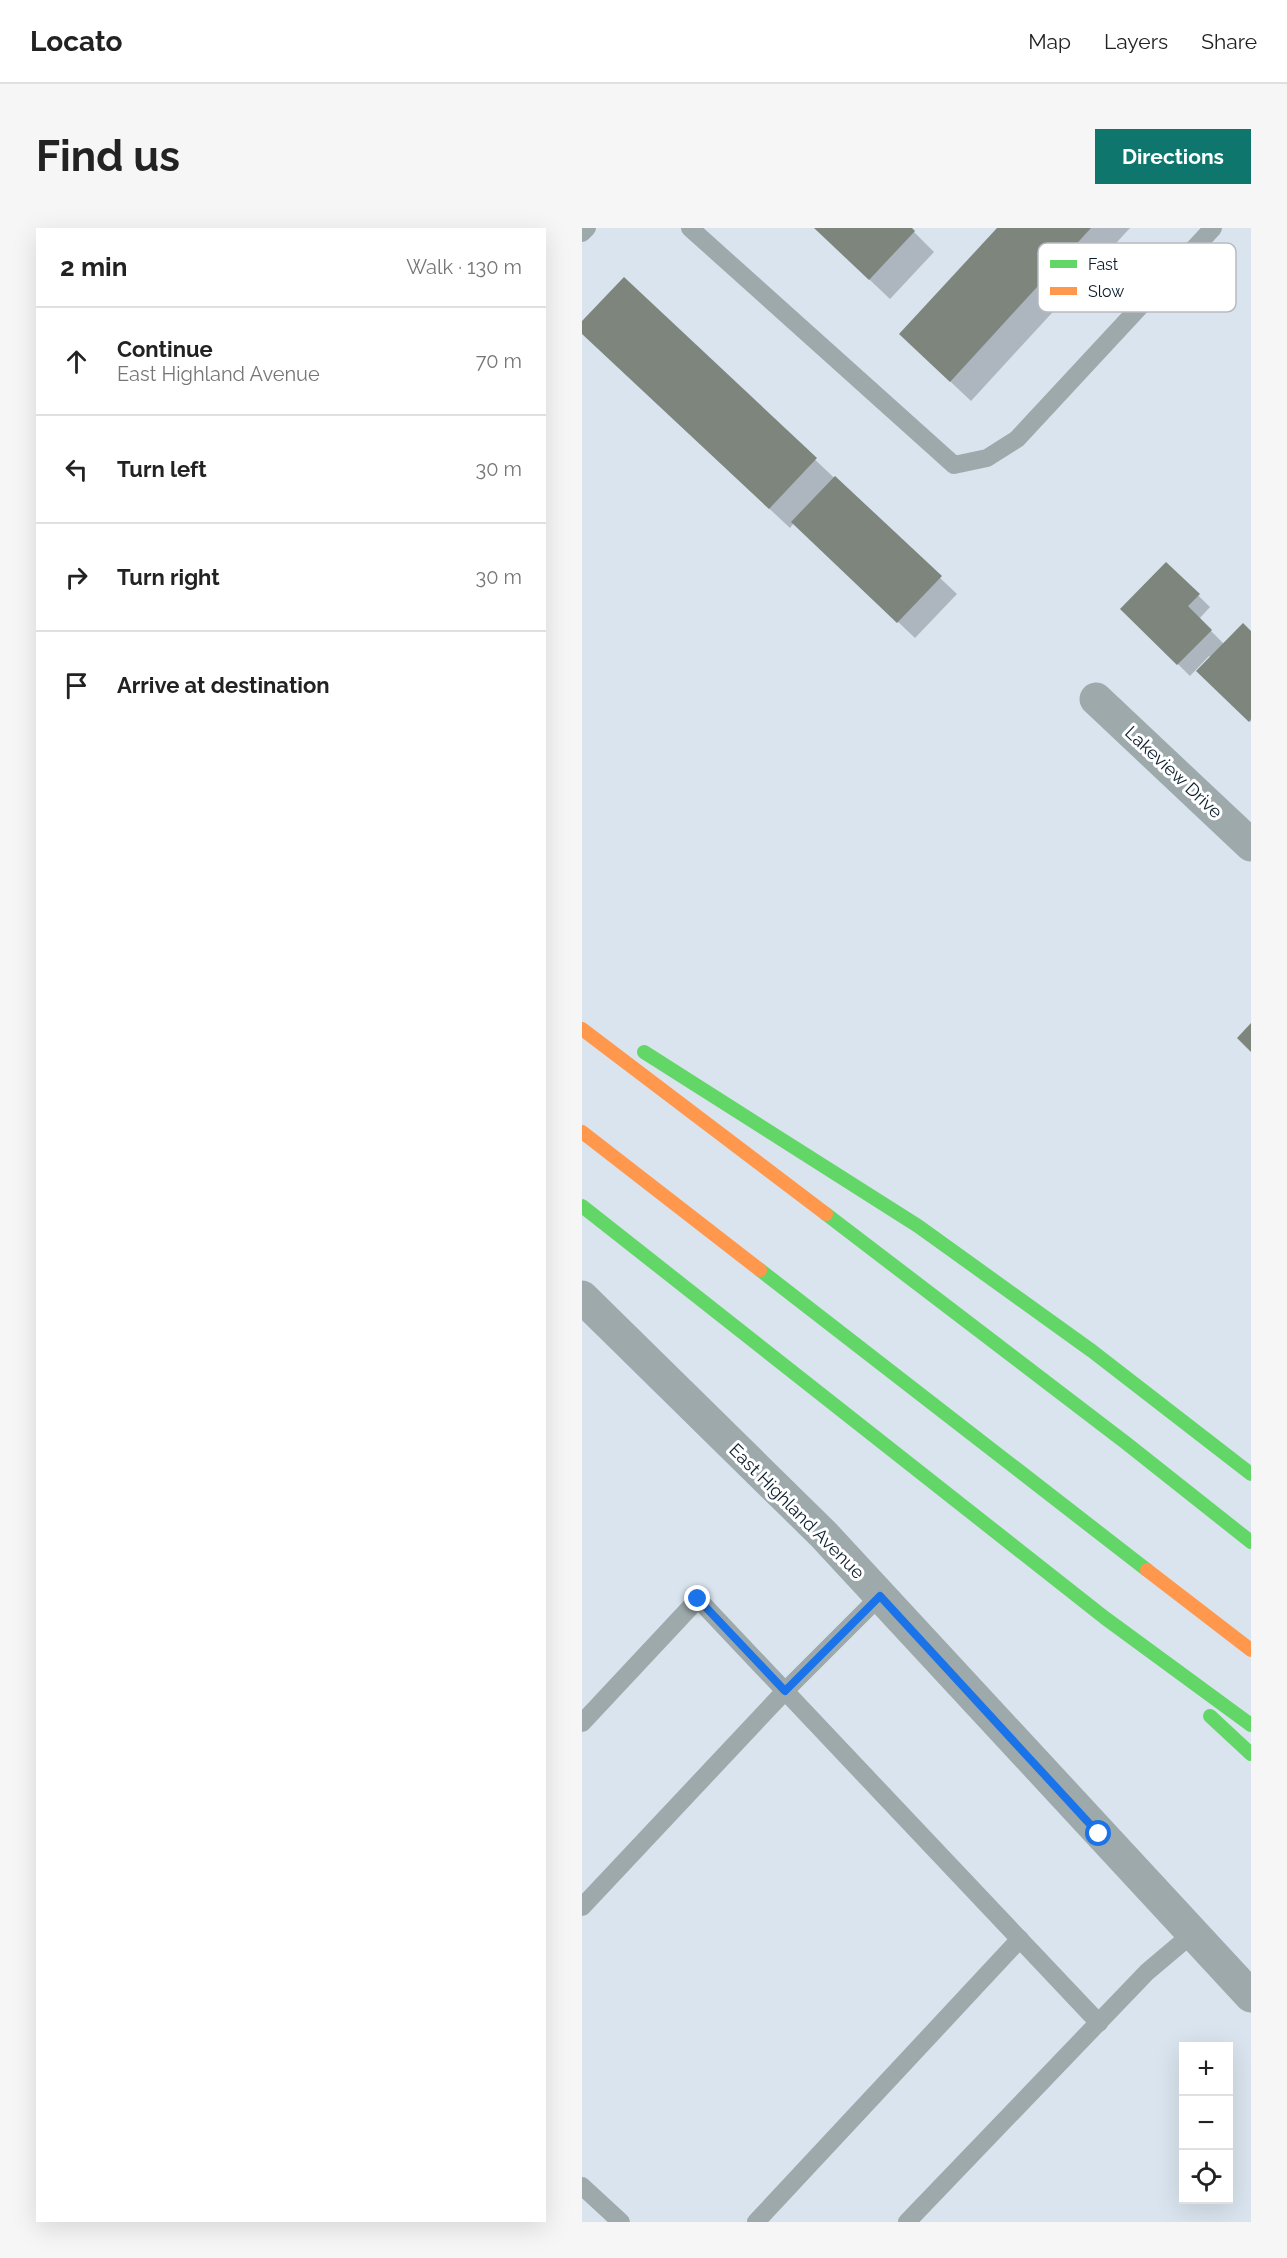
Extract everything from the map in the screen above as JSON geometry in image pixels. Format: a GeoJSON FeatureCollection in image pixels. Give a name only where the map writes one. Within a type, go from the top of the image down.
{"type":"FeatureCollection","features":[{"type":"Feature","properties":{"kind":"highway"},"geometry":{"type":"LineString","coordinates":[[582,1029],[1116,1436],[1251,1542]]}},
{"type":"Feature","properties":{"kind":"highway"},"geometry":{"type":"LineString","coordinates":[[631,1044],[918,1226],[1092,1351],[1251,1474]]}},
{"type":"Feature","properties":{"kind":"highway"},"geometry":{"type":"LineString","coordinates":[[582,1132],[1251,1650]]}},
{"type":"Feature","properties":{"kind":"highway"},"geometry":{"type":"LineString","coordinates":[[582,1206],[1106,1618],[1251,1725]]}},
{"type":"Feature","properties":{"kind":"highway"},"geometry":{"type":"LineString","coordinates":[[1106,1618],[1251,1754]]}},
{"type":"Feature","properties":{"kind":"street","name":"Lakeview Drive"},"geometry":{"type":"LineString","coordinates":[[1096,699],[1251,845]]}},
{"type":"Feature","properties":{"kind":"street","name":"East Highland Avenue"},"geometry":{"type":"LineString","coordinates":[[582,1297],[824,1535],[1251,1996]]}},
{"type":"Feature","properties":{"kind":"lane"},"geometry":{"type":"LineString","coordinates":[[582,233],[587,228]]}},
{"type":"Feature","properties":{"kind":"lane"},"geometry":{"type":"LineString","coordinates":[[690,228],[954,465],[987,458],[1017,439],[1135,312]]}},
{"type":"Feature","properties":{"kind":"lane"},"geometry":{"type":"LineString","coordinates":[[1199,243],[1213,228]]}},
{"type":"Feature","properties":{"kind":"lane"},"geometry":{"type":"LineString","coordinates":[[582,1908],[785,1691],[880,1596]]}},
{"type":"Feature","properties":{"kind":"lane"},"geometry":{"type":"LineString","coordinates":[[582,1723],[698,1599],[1100,2023]]}},
{"type":"Feature","properties":{"kind":"lane"},"geometry":{"type":"LineString","coordinates":[[907,2222],[1147,1972],[1192,1934]]}},
{"type":"Feature","properties":{"kind":"lane"},"geometry":{"type":"LineString","coordinates":[[756,2222],[1020,1940]]}},
{"type":"Feature","properties":{"kind":"lane"},"geometry":{"type":"LineString","coordinates":[[582,2186],[621,2222]]}},
{"type":"Feature","properties":{"kind":"building"},"geometry":{"type":"Polygon","coordinates":[[[814,228],[912,228],[915,231],[869,280],[814,228]]]}},
{"type":"Feature","properties":{"kind":"building"},"geometry":{"type":"Polygon","coordinates":[[[997,228],[1091,228],[1077,243],[1038,243],[1038,286],[950,382],[899,334],[997,228]]]}},
{"type":"Feature","properties":{"kind":"building"},"geometry":{"type":"Polygon","coordinates":[[[624,277],[817,458],[769,509],[582,334],[582,321],[624,277]]]}},
{"type":"Feature","properties":{"kind":"building"},"geometry":{"type":"Polygon","coordinates":[[[835,476],[942,576],[897,623],[791,522],[835,476]]]}},
{"type":"Feature","properties":{"kind":"building"},"geometry":{"type":"Polygon","coordinates":[[[1166,562],[1200,594],[1188,606],[1212,630],[1177,665],[1120,609],[1166,562]]]}},
{"type":"Feature","properties":{"kind":"building"},"geometry":{"type":"Polygon","coordinates":[[[1243,623],[1251,631],[1251,719],[1249,722],[1196,671],[1243,623]]]}},
{"type":"Feature","properties":{"kind":"building"},"geometry":{"type":"Polygon","coordinates":[[[1251,1023],[1251,1052],[1237,1038],[1251,1023]]]}},
{"type":"Feature","properties":{"kind":"traffic: fast"},"geometry":{"type":"LineString","coordinates":[[644,1052],[918,1226],[1092,1351],[1251,1474]]}},
{"type":"Feature","properties":{"kind":"traffic: fast"},"geometry":{"type":"LineString","coordinates":[[582,1206],[1105,1618],[1251,1725]]}},
{"type":"Feature","properties":{"kind":"traffic: fast"},"geometry":{"type":"LineString","coordinates":[[826,1214],[1126,1443],[1251,1542]]}},
{"type":"Feature","properties":{"kind":"traffic: fast"},"geometry":{"type":"LineString","coordinates":[[760,1270],[1147,1570]]}},
{"type":"Feature","properties":{"kind":"traffic: fast"},"geometry":{"type":"LineString","coordinates":[[1210,1716],[1251,1754]]}},
{"type":"Feature","properties":{"kind":"traffic: slow"},"geometry":{"type":"LineString","coordinates":[[582,1029],[826,1214]]}},
{"type":"Feature","properties":{"kind":"traffic: slow"},"geometry":{"type":"LineString","coordinates":[[582,1132],[760,1270]]}},
{"type":"Feature","properties":{"kind":"traffic: slow"},"geometry":{"type":"LineString","coordinates":[[1147,1570],[1251,1650]]}},
{"type":"Feature","properties":{"kind":"route"},"geometry":{"type":"LineString","coordinates":[[698,1599],[785,1691],[880,1596],[1099,1834]]}}]}
